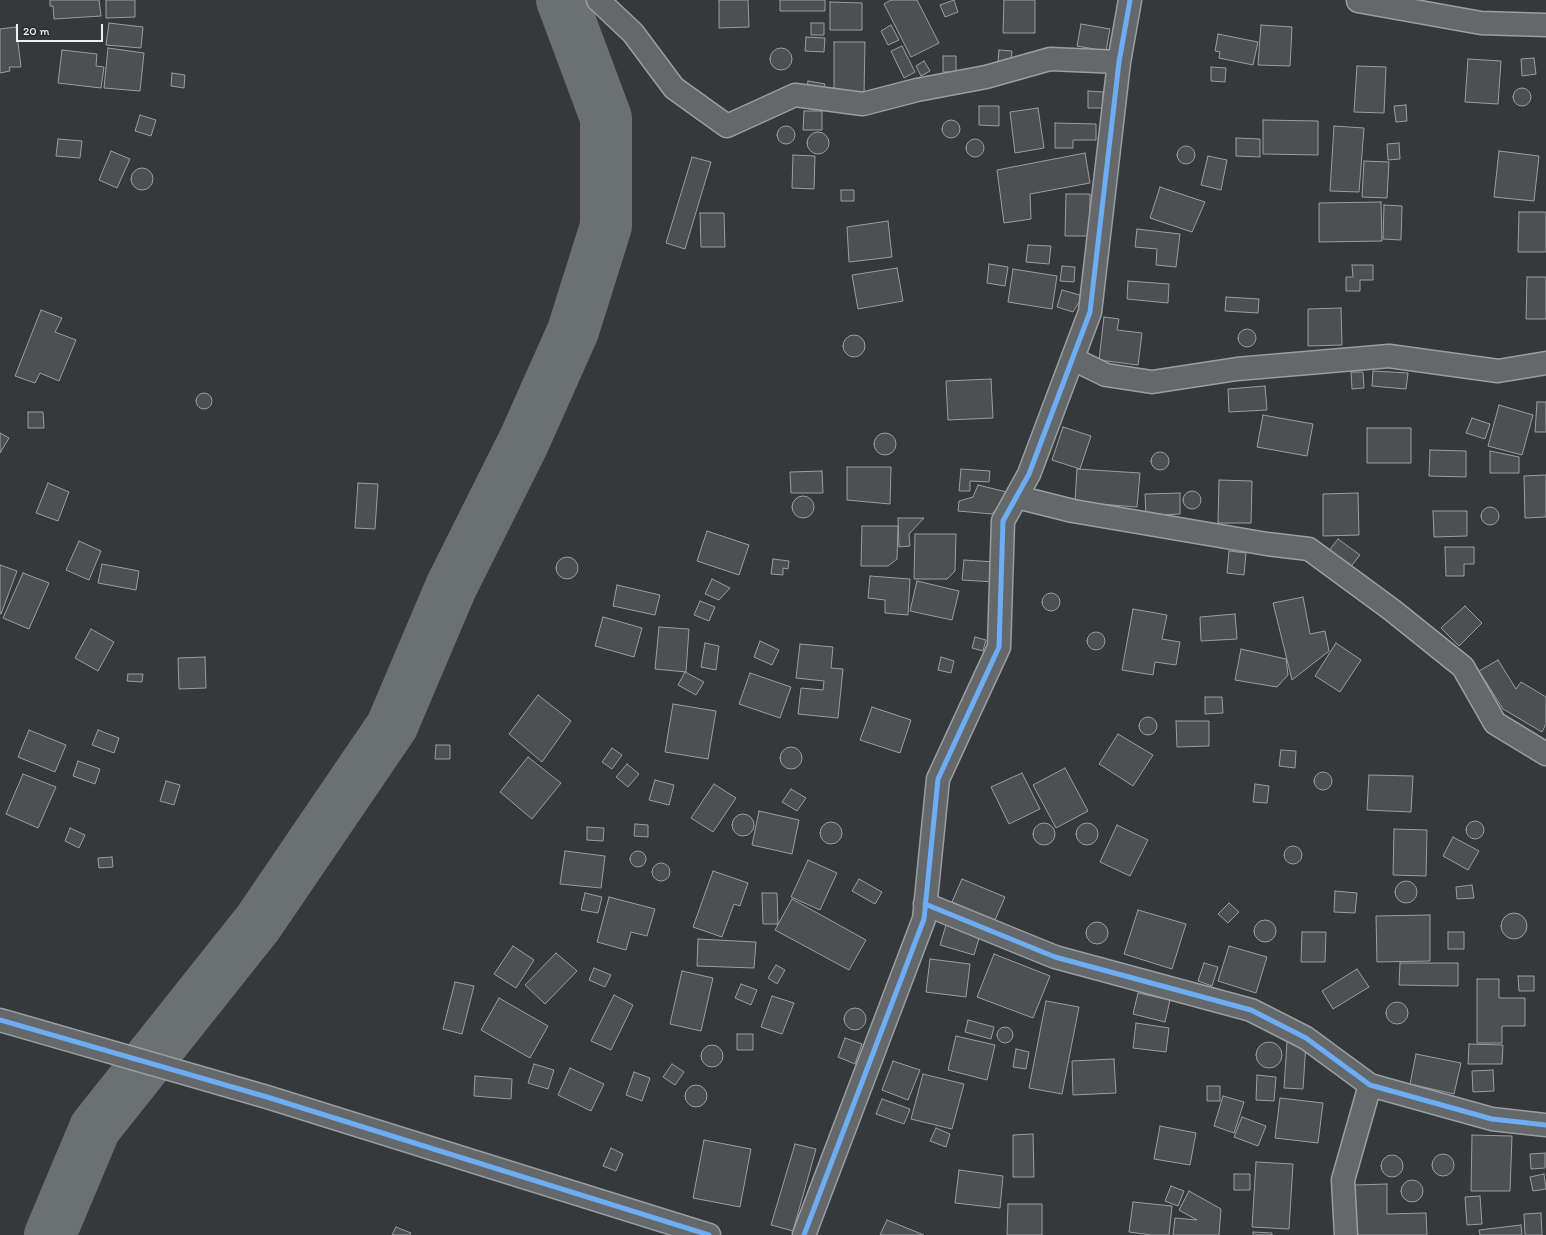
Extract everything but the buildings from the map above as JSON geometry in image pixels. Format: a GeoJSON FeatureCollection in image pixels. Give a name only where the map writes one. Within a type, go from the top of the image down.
{"type":"FeatureCollection","features":[{"type":"Feature","properties":{"kind":"street"},"geometry":{"type":"LineString","coordinates":[[598,0],[633,33],[674,88],[727,126],[795,95],[863,104],[917,90],[986,77],[1050,59],[1119,62]]}},
{"type":"Feature","properties":{"kind":"street"},"geometry":{"type":"LineString","coordinates":[[804,1235],[924,919],[938,779],[999,647],[1003,521],[1029,474],[1090,312],[1119,62],[1130,0]]}},
{"type":"Feature","properties":{"kind":"street"},"geometry":{"type":"LineString","coordinates":[[1358,0],[1481,23],[1546,25]]}},
{"type":"Feature","properties":{"kind":"street"},"geometry":{"type":"LineString","coordinates":[[1073,360],[1106,375],[1152,382],[1237,369],[1389,356],[1498,371],[1546,363]]}},
{"type":"Feature","properties":{"kind":"street"},"geometry":{"type":"LineString","coordinates":[[1017,497],[1073,511],[1267,544],[1309,549],[1392,610],[1463,667],[1495,723],[1546,754]]}},
{"type":"Feature","properties":{"kind":"street"},"geometry":{"type":"LineString","coordinates":[[925,904],[1055,957],[1251,1010],[1306,1038],[1370,1085],[1492,1119],[1546,1126]]}},
{"type":"Feature","properties":{"kind":"street"},"geometry":{"type":"LineString","coordinates":[[0,1020],[267,1097],[710,1235]]}},
{"type":"Feature","properties":{"kind":"street"},"geometry":{"type":"LineString","coordinates":[[1346,1235],[1343,1180],[1370,1085]]}},
{"type":"Feature","properties":{"kind":"waterway"},"geometry":{"type":"LineString","coordinates":[[50,1235],[95,1128],[258,923],[392,726],[451,587],[524,441],[573,331],[606,226],[606,118],[562,0]]}},
{"type":"Feature","properties":{"kind":"cycle path"},"geometry":{"type":"LineString","coordinates":[[804,1235],[924,919],[938,779],[999,647],[1003,521],[1029,474],[1090,312],[1119,62],[1130,0]]}},
{"type":"Feature","properties":{"kind":"cycle path"},"geometry":{"type":"LineString","coordinates":[[925,904],[1055,957],[1251,1010],[1306,1038],[1370,1085],[1492,1119],[1546,1125]]}},
{"type":"Feature","properties":{"kind":"cycle path"},"geometry":{"type":"LineString","coordinates":[[0,1020],[267,1097],[709,1235]]}}]}
